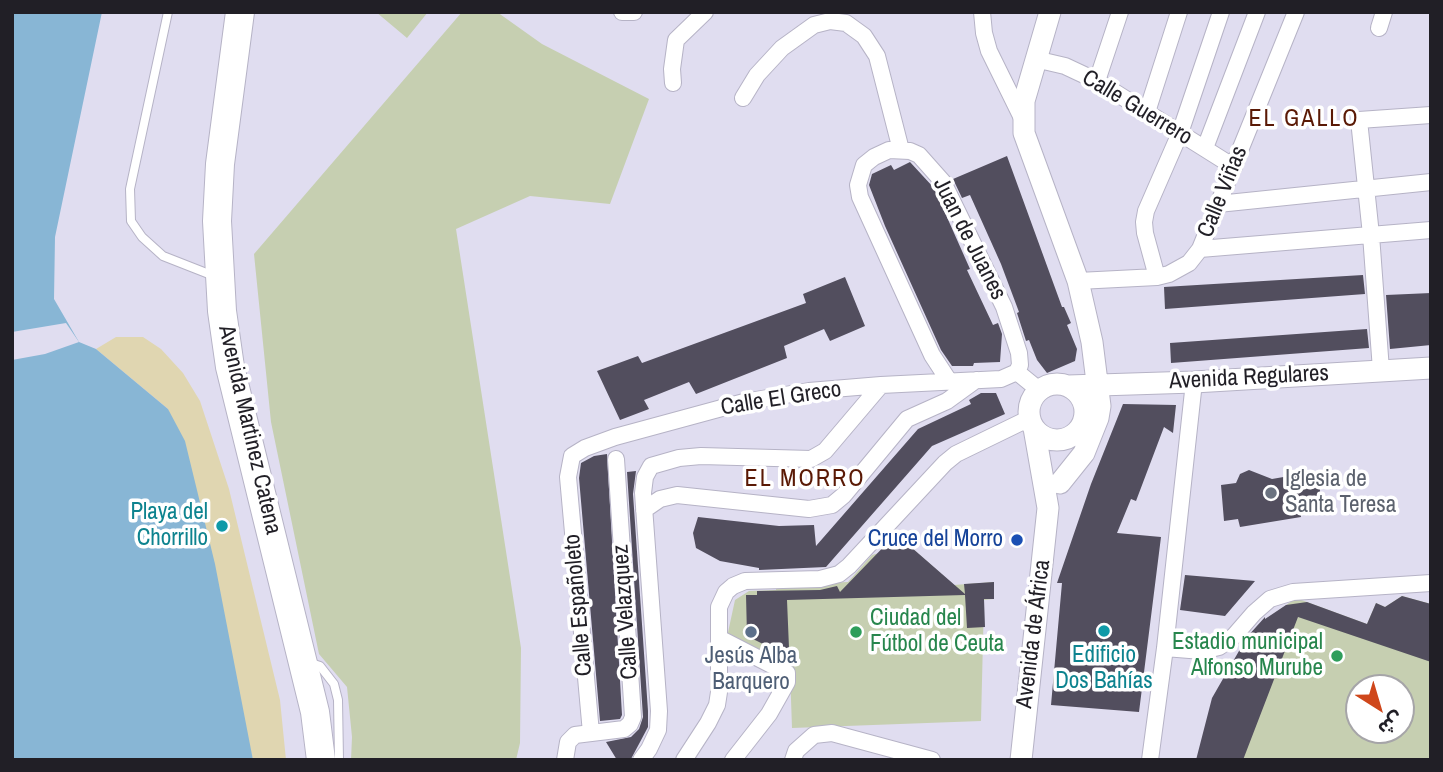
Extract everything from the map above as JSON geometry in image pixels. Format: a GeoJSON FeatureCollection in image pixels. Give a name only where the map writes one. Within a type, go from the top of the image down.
{"type":"FeatureCollection","features":[{"type":"Feature","properties":{"kind":"highway","name":"Avenida Martinez Catena"},"geometry":{"type":"LineString","coordinates":[[240,12],[220,164],[220,278],[230,367],[303,660],[315,712],[321,760]]}},
{"type":"Feature","properties":{"kind":"main road"},"geometry":{"type":"LineString","coordinates":[[1050,12],[1024,101],[1022,118],[1028,149],[1077,281],[1094,357],[1099,396],[1098,418],[1084,453],[1060,483]]}},
{"type":"Feature","properties":{"kind":"main road"},"geometry":{"type":"LineString","coordinates":[[1068,386],[1089,372],[1094,357]]}},
{"type":"Feature","properties":{"kind":"main road","name":"Avenida Regulares"},"geometry":{"type":"LineString","coordinates":[[1068,386],[1099,396],[1194,382],[1431,368]]}},
{"type":"Feature","properties":{"kind":"main road"},"geometry":{"type":"LineString","coordinates":[[1076,432],[1085,416],[1084,404],[1078,393],[1068,386],[1048,385],[1032,398],[1029,408],[1032,423],[1041,435],[1061,439],[1076,432],[1093,417],[1099,396]]}},
{"type":"Feature","properties":{"kind":"main road","name":"Avenida de África"},"geometry":{"type":"LineString","coordinates":[[1021,760],[1048,508],[1032,423]]}},
{"type":"Feature","properties":{"kind":"main road","name":"Avenida de África"},"geometry":{"type":"LineString","coordinates":[[1048,508],[1060,483],[1076,432]]}},
{"type":"Feature","properties":{"kind":"street"},"geometry":{"type":"LineString","coordinates":[[622,12],[634,12]]}},
{"type":"Feature","properties":{"kind":"street"},"geometry":{"type":"LineString","coordinates":[[673,83],[676,40],[705,12]]}},
{"type":"Feature","properties":{"kind":"street"},"geometry":{"type":"LineString","coordinates":[[982,12],[989,51],[1022,118]]}},
{"type":"Feature","properties":{"kind":"street"},"geometry":{"type":"LineString","coordinates":[[1097,80],[1120,12]]}},
{"type":"Feature","properties":{"kind":"street"},"geometry":{"type":"LineString","coordinates":[[1147,112],[1179,12]]}},
{"type":"Feature","properties":{"kind":"street"},"geometry":{"type":"LineString","coordinates":[[1157,277],[1144,222],[1146,211],[1180,133],[1221,12]]}},
{"type":"Feature","properties":{"kind":"street"},"geometry":{"type":"LineString","coordinates":[[1205,148],[1256,12]]}},
{"type":"Feature","properties":{"kind":"street","name":"Calle Viñas"},"geometry":{"type":"LineString","coordinates":[[1077,281],[1157,277],[1189,264],[1200,249],[1296,12]]}},
{"type":"Feature","properties":{"kind":"street"},"geometry":{"type":"LineString","coordinates":[[743,98],[757,75],[782,48],[814,26],[830,21],[846,23],[864,36],[877,56],[901,150],[890,150],[864,165],[858,184],[860,197],[932,355],[949,381]]}},
{"type":"Feature","properties":{"kind":"street","name":"Calle Guerrero"},"geometry":{"type":"LineString","coordinates":[[1035,60],[1065,66],[1097,80],[1234,167]]}},
{"type":"Feature","properties":{"kind":"street"},"geometry":{"type":"LineString","coordinates":[[1381,370],[1359,120],[1431,115]]}},
{"type":"Feature","properties":{"kind":"street","name":"Juan de Juanes"},"geometry":{"type":"LineString","coordinates":[[901,150],[919,155],[943,182],[1004,307],[1017,346],[1020,365],[1017,372]]}},
{"type":"Feature","properties":{"kind":"street"},"geometry":{"type":"LineString","coordinates":[[1218,204],[1431,181]]}},
{"type":"Feature","properties":{"kind":"street"},"geometry":{"type":"LineString","coordinates":[[1200,249],[1431,230]]}},
{"type":"Feature","properties":{"kind":"street"},"geometry":{"type":"LineString","coordinates":[[1017,372],[1039,390]]}},
{"type":"Feature","properties":{"kind":"street","name":"Calle El Greco"},"geometry":{"type":"LineString","coordinates":[[568,477],[572,456],[585,448],[628,433],[744,401],[881,385],[1001,379],[1017,372]]}},
{"type":"Feature","properties":{"kind":"street"},"geometry":{"type":"LineString","coordinates":[[644,501],[677,495],[809,509],[832,505],[844,495],[907,419],[947,401],[976,380]]}},
{"type":"Feature","properties":{"kind":"street"},"geometry":{"type":"LineString","coordinates":[[1150,760],[1194,382]]}},
{"type":"Feature","properties":{"kind":"street"},"geometry":{"type":"LineString","coordinates":[[641,760],[658,730],[659,711],[644,501],[645,477],[651,466],[665,461],[702,456],[802,460],[820,455],[881,385]]}},
{"type":"Feature","properties":{"kind":"street"},"geometry":{"type":"LineString","coordinates":[[684,760],[717,705],[719,607],[722,598],[733,586],[744,580],[820,579],[839,574],[956,454],[1032,423]]}},
{"type":"Feature","properties":{"kind":"street","name":"Calle Velazquez"},"geometry":{"type":"LineString","coordinates":[[591,733],[624,729],[633,718],[616,459]]}},
{"type":"Feature","properties":{"kind":"street","name":"Calle Españoleto"},"geometry":{"type":"LineString","coordinates":[[568,477],[591,733]]}},
{"type":"Feature","properties":{"kind":"street"},"geometry":{"type":"LineString","coordinates":[[1165,648],[1202,651],[1219,647],[1234,636],[1270,599],[1293,592],[1431,583]]}},
{"type":"Feature","properties":{"kind":"street"},"geometry":{"type":"LineString","coordinates":[[719,638],[787,673],[786,681],[769,713],[733,760]]}},
{"type":"Feature","properties":{"kind":"street"},"geometry":{"type":"LineString","coordinates":[[565,760],[568,742],[575,735],[591,733]]}},
{"type":"Feature","properties":{"kind":"street"},"geometry":{"type":"LineString","coordinates":[[793,760],[796,751],[814,734],[832,733],[932,760]]}},
{"type":"Feature","properties":{"kind":"lane"},"geometry":{"type":"LineString","coordinates":[[168,12],[130,189],[131,221],[142,237],[163,256],[220,278]]}},
{"type":"Feature","properties":{"kind":"lane"},"geometry":{"type":"LineString","coordinates":[[303,660],[320,666],[334,684],[338,700],[339,760]]}},
{"type":"Feature","properties":{"kind":"green space"},"geometry":{"type":"Polygon","coordinates":[[[376,12],[428,12],[407,38],[376,12]]]}},
{"type":"Feature","properties":{"kind":"green space"},"geometry":{"type":"Polygon","coordinates":[[[462,12],[497,12],[542,44],[649,99],[610,204],[530,196],[456,229],[521,648],[520,743],[516,760],[351,760],[352,737],[347,687],[319,654],[271,422],[254,254],[462,12]]]}},
{"type":"Feature","properties":{"kind":"green space","name":"Ciudad del Fútbol de Ceuta"},"geometry":{"type":"Polygon","coordinates":[[[896,534],[954,585],[994,582],[994,599],[984,600],[981,721],[792,728],[790,670],[727,637],[735,600],[749,591],[776,590],[776,585],[848,582],[872,555],[879,553],[896,534]]]}},
{"type":"Feature","properties":{"kind":"green space","name":"Estadio municipal Alfonso Murube"},"geometry":{"type":"Polygon","coordinates":[[[1402,596],[1431,604],[1431,760],[1214,760],[1265,620],[1296,598],[1367,624],[1376,603],[1385,607],[1402,596]]]}},
{"type":"Feature","properties":{"kind":"sand","name":"Playa del Chorrillo"},"geometry":{"type":"Polygon","coordinates":[[[116,337],[143,337],[161,349],[183,373],[200,401],[229,489],[280,700],[286,760],[253,760],[168,409],[96,349],[116,337]]]}},
{"type":"Feature","properties":{"kind":"water"},"geometry":{"type":"Polygon","coordinates":[[[12,12],[102,12],[55,237],[54,299],[79,342],[96,349],[168,409],[185,441],[215,564],[253,760],[12,760],[12,12]]]}},
{"type":"Feature","properties":{"kind":"pier"},"geometry":{"type":"Polygon","coordinates":[[[66,323],[79,342],[45,354],[12,360],[12,332],[66,323]]]}},
{"type":"Feature","properties":{"kind":"building"},"geometry":{"type":"Polygon","coordinates":[[[1007,156],[1062,307],[1071,323],[1067,325],[1077,349],[1075,361],[1047,373],[1037,360],[1029,340],[1026,341],[1017,313],[1019,312],[1001,264],[970,195],[962,198],[953,179],[1007,156]]]}},
{"type":"Feature","properties":{"kind":"building"},"geometry":{"type":"Polygon","coordinates":[[[910,162],[934,188],[970,269],[967,270],[993,325],[998,323],[1002,334],[1000,362],[952,366],[941,350],[885,226],[869,185],[872,174],[891,165],[894,170],[910,162]]]}},
{"type":"Feature","properties":{"kind":"building"},"geometry":{"type":"Polygon","coordinates":[[[1363,275],[1365,294],[1165,309],[1164,287],[1363,275]]]}},
{"type":"Feature","properties":{"kind":"building"},"geometry":{"type":"Polygon","coordinates":[[[845,277],[865,326],[830,341],[824,329],[784,346],[787,358],[696,394],[689,382],[644,400],[649,409],[620,420],[597,371],[638,356],[642,363],[806,303],[803,294],[845,277]]]}},
{"type":"Feature","properties":{"kind":"building"},"geometry":{"type":"Polygon","coordinates":[[[1431,293],[1431,345],[1390,349],[1386,295],[1431,293]]]}},
{"type":"Feature","properties":{"kind":"building"},"geometry":{"type":"Polygon","coordinates":[[[1367,329],[1369,348],[1171,363],[1170,343],[1367,329]]]}},
{"type":"Feature","properties":{"kind":"building"},"geometry":{"type":"Polygon","coordinates":[[[981,393],[996,393],[1005,414],[932,446],[826,567],[759,570],[720,561],[696,548],[693,533],[698,517],[779,526],[814,525],[816,546],[918,429],[971,404],[969,400],[981,393]]]}},
{"type":"Feature","properties":{"kind":"building"},"geometry":{"type":"Polygon","coordinates":[[[1123,404],[1176,405],[1173,433],[1164,427],[1136,501],[1131,499],[1117,533],[1161,537],[1139,712],[1051,705],[1062,583],[1057,583],[1091,484],[1123,404]]]}},
{"type":"Feature","properties":{"kind":"building"},"geometry":{"type":"Polygon","coordinates":[[[607,454],[622,715],[620,719],[600,721],[579,478],[581,463],[594,456],[607,454]]]}},
{"type":"Feature","properties":{"kind":"building","name":"Iglesia de Santa Teresa"},"geometry":{"type":"Polygon","coordinates":[[[1249,470],[1272,479],[1318,471],[1321,501],[1300,504],[1301,517],[1240,527],[1238,519],[1224,521],[1221,485],[1236,483],[1240,474],[1249,470]]]}},
{"type":"Feature","properties":{"kind":"building"},"geometry":{"type":"Polygon","coordinates":[[[636,471],[633,494],[648,727],[631,759],[617,760],[606,742],[631,737],[639,729],[643,717],[627,472],[636,471]]]}},
{"type":"Feature","properties":{"kind":"building"},"geometry":{"type":"Polygon","coordinates":[[[896,534],[965,594],[964,584],[994,582],[994,599],[984,599],[985,627],[967,628],[965,595],[787,600],[789,648],[771,648],[747,636],[746,595],[757,595],[757,591],[820,590],[837,586],[840,592],[896,534]]]}},
{"type":"Feature","properties":{"kind":"building"},"geometry":{"type":"Polygon","coordinates":[[[1185,575],[1255,581],[1225,616],[1180,610],[1185,575]]]}},
{"type":"Feature","properties":{"kind":"building"},"geometry":{"type":"Polygon","coordinates":[[[1402,596],[1431,604],[1431,662],[1298,617],[1243,760],[1196,760],[1212,698],[1247,637],[1265,617],[1286,605],[1307,602],[1367,624],[1376,603],[1385,607],[1402,596]]]}},
{"type":"Feature","properties":{"kind":"place","name":"Iglesia de Santa Teresa"},"geometry":{"type":"Point","coordinates":[1271,493]}},
{"type":"Feature","properties":{"kind":"place","name":"Playa del Chorrillo"},"geometry":{"type":"Point","coordinates":[222,526]}},
{"type":"Feature","properties":{"kind":"place","name":"Cruce del Morro"},"geometry":{"type":"Point","coordinates":[1017,540]}},
{"type":"Feature","properties":{"kind":"place","name":"Edificio Dos Bahías"},"geometry":{"type":"Point","coordinates":[1104,631]}},
{"type":"Feature","properties":{"kind":"place","name":"Jesús Alba Barquero"},"geometry":{"type":"Point","coordinates":[751,632]}},
{"type":"Feature","properties":{"kind":"place","name":"Ciudad del Fútbol de Ceuta"},"geometry":{"type":"Point","coordinates":[856,632]}},
{"type":"Feature","properties":{"kind":"place","name":"Estadio municipal Alfonso Murube"},"geometry":{"type":"Point","coordinates":[1337,656]}},
{"type":"Feature","properties":{"kind":"district","name":"EL GALLO"},"geometry":{"type":"Point","coordinates":[1304,120]}},
{"type":"Feature","properties":{"kind":"district","name":"EL MORRO"},"geometry":{"type":"Point","coordinates":[805,480]}}]}
